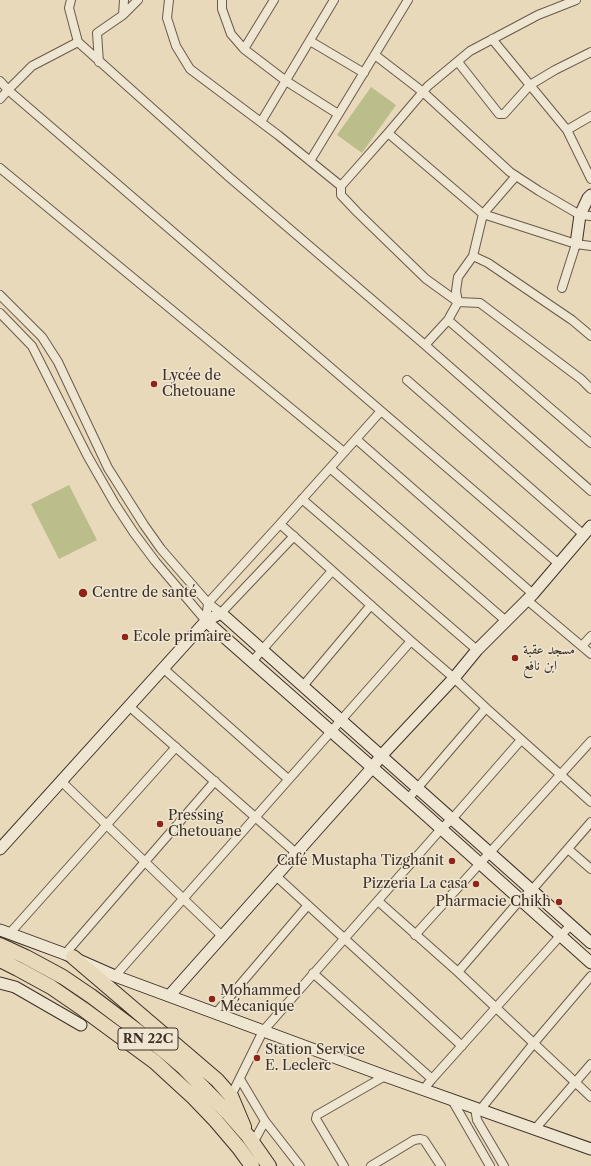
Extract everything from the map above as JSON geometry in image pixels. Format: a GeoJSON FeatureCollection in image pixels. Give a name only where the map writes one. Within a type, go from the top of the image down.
{"type":"FeatureCollection","features":[{"type":"Feature","properties":{"kind":"highway","name":"RN 22C"},"geometry":{"type":"LineString","coordinates":[[0,945],[63,977],[91,996],[164,1051],[206,1090],[251,1140],[269,1166]]}},
{"type":"Feature","properties":{"kind":"highway"},"geometry":{"type":"LineString","coordinates":[[69,955],[218,1080],[231,1096],[236,1105],[251,1140]]}},
{"type":"Feature","properties":{"kind":"highway","name":"RN 22C"},"geometry":{"type":"LineString","coordinates":[[0,960],[51,987],[83,1008],[155,1062],[192,1096],[216,1121],[252,1166]]}},
{"type":"Feature","properties":{"kind":"main road"},"geometry":{"type":"LineString","coordinates":[[576,244],[586,216],[588,198],[591,195]]}},
{"type":"Feature","properties":{"kind":"main road"},"geometry":{"type":"LineString","coordinates":[[169,996],[381,756],[454,678],[477,650],[530,597],[588,530]]}},
{"type":"Feature","properties":{"kind":"main road"},"geometry":{"type":"LineString","coordinates":[[0,849],[130,707],[206,621],[221,614],[591,943]]}},
{"type":"Feature","properties":{"kind":"main road"},"geometry":{"type":"LineString","coordinates":[[206,621],[591,963]]}},
{"type":"Feature","properties":{"kind":"main road"},"geometry":{"type":"LineString","coordinates":[[5,932],[69,955],[115,976],[384,1076],[591,1149]]}},
{"type":"Feature","properties":{"kind":"main road"},"geometry":{"type":"LineString","coordinates":[[0,983],[22,991],[81,1025]]}},
{"type":"Feature","properties":{"kind":"street"},"geometry":{"type":"LineString","coordinates":[[71,0],[70,8],[78,42],[99,62],[229,177],[425,345],[591,491]]}},
{"type":"Feature","properties":{"kind":"street"},"geometry":{"type":"LineString","coordinates":[[122,15],[124,0]]}},
{"type":"Feature","properties":{"kind":"street"},"geometry":{"type":"LineString","coordinates":[[99,62],[97,33],[122,15],[138,0]]}},
{"type":"Feature","properties":{"kind":"street"},"geometry":{"type":"LineString","coordinates":[[169,0],[167,18],[176,46],[190,68],[341,186]]}},
{"type":"Feature","properties":{"kind":"street"},"geometry":{"type":"LineString","coordinates":[[222,0],[222,9],[231,34],[244,50],[286,81],[338,114]]}},
{"type":"Feature","properties":{"kind":"street"},"geometry":{"type":"LineString","coordinates":[[244,50],[274,0]]}},
{"type":"Feature","properties":{"kind":"street"},"geometry":{"type":"LineString","coordinates":[[261,122],[334,0]]}},
{"type":"Feature","properties":{"kind":"street"},"geometry":{"type":"LineString","coordinates":[[310,161],[408,0]]}},
{"type":"Feature","properties":{"kind":"street"},"geometry":{"type":"LineString","coordinates":[[576,0],[538,15],[470,51],[422,92],[341,186],[341,195],[426,279],[458,302],[480,303],[581,379],[591,389]]}},
{"type":"Feature","properties":{"kind":"street"},"geometry":{"type":"LineString","coordinates":[[492,39],[567,130],[591,179]]}},
{"type":"Feature","properties":{"kind":"street"},"geometry":{"type":"LineString","coordinates":[[310,40],[364,73]]}},
{"type":"Feature","properties":{"kind":"street"},"geometry":{"type":"LineString","coordinates":[[0,100],[32,66],[78,42]]}},
{"type":"Feature","properties":{"kind":"street"},"geometry":{"type":"LineString","coordinates":[[458,62],[499,114],[504,114],[530,85],[555,70],[591,52]]}},
{"type":"Feature","properties":{"kind":"street"},"geometry":{"type":"LineString","coordinates":[[375,55],[422,92],[510,172],[539,191],[586,216]]}},
{"type":"Feature","properties":{"kind":"street"},"geometry":{"type":"LineString","coordinates":[[0,81],[8,90],[559,564]]}},
{"type":"Feature","properties":{"kind":"street"},"geometry":{"type":"LineString","coordinates":[[567,130],[591,116]]}},
{"type":"Feature","properties":{"kind":"street"},"geometry":{"type":"LineString","coordinates":[[388,133],[484,214],[576,244],[591,246]]}},
{"type":"Feature","properties":{"kind":"street"},"geometry":{"type":"LineString","coordinates":[[0,168],[344,452]]}},
{"type":"Feature","properties":{"kind":"street"},"geometry":{"type":"LineString","coordinates":[[425,345],[448,320],[458,302],[456,291],[458,277],[473,256],[484,214],[516,176]]}},
{"type":"Feature","properties":{"kind":"street"},"geometry":{"type":"LineString","coordinates":[[562,288],[576,244]]}},
{"type":"Feature","properties":{"kind":"street"},"geometry":{"type":"LineString","coordinates":[[473,256],[488,264],[572,320],[591,336]]}},
{"type":"Feature","properties":{"kind":"street"},"geometry":{"type":"LineString","coordinates":[[0,295],[42,337],[58,362],[108,468],[144,525],[161,549],[208,603],[221,614],[294,536]]}},
{"type":"Feature","properties":{"kind":"street"},"geometry":{"type":"LineString","coordinates":[[0,313],[32,346],[87,454],[115,504],[134,533],[155,561],[206,621]]}},
{"type":"Feature","properties":{"kind":"street"},"geometry":{"type":"LineString","coordinates":[[448,320],[591,443]]}},
{"type":"Feature","properties":{"kind":"street"},"geometry":{"type":"LineString","coordinates":[[32,346],[42,337]]}},
{"type":"Feature","properties":{"kind":"street"},"geometry":{"type":"LineString","coordinates":[[407,380],[588,530]]}},
{"type":"Feature","properties":{"kind":"street"},"geometry":{"type":"LineString","coordinates":[[206,621],[208,603],[381,411]]}},
{"type":"Feature","properties":{"kind":"street"},"geometry":{"type":"LineString","coordinates":[[356,438],[591,654]]}},
{"type":"Feature","properties":{"kind":"street"},"geometry":{"type":"LineString","coordinates":[[330,468],[506,621]]}},
{"type":"Feature","properties":{"kind":"street"},"geometry":{"type":"LineString","coordinates":[[302,499],[477,650]]}},
{"type":"Feature","properties":{"kind":"street"},"geometry":{"type":"LineString","coordinates":[[280,524],[591,802]]}},
{"type":"Feature","properties":{"kind":"street"},"geometry":{"type":"LineString","coordinates":[[134,533],[144,525]]}},
{"type":"Feature","properties":{"kind":"street"},"geometry":{"type":"LineString","coordinates":[[252,662],[332,571]]}},
{"type":"Feature","properties":{"kind":"street"},"geometry":{"type":"LineString","coordinates":[[303,686],[371,605]]}},
{"type":"Feature","properties":{"kind":"street"},"geometry":{"type":"LineString","coordinates":[[582,646],[591,636]]}},
{"type":"Feature","properties":{"kind":"street"},"geometry":{"type":"LineString","coordinates":[[115,976],[411,641]]}},
{"type":"Feature","properties":{"kind":"street"},"geometry":{"type":"LineString","coordinates":[[164,669],[288,780]]}},
{"type":"Feature","properties":{"kind":"street"},"geometry":{"type":"LineString","coordinates":[[130,707],[296,853]]}},
{"type":"Feature","properties":{"kind":"street"},"geometry":{"type":"LineString","coordinates":[[408,799],[486,708]]}},
{"type":"Feature","properties":{"kind":"street"},"geometry":{"type":"LineString","coordinates":[[231,1096],[263,1031],[521,740]]}},
{"type":"Feature","properties":{"kind":"street"},"geometry":{"type":"LineString","coordinates":[[415,935],[591,741]]}},
{"type":"Feature","properties":{"kind":"street"},"geometry":{"type":"LineString","coordinates":[[5,932],[106,825],[176,747]]}},
{"type":"Feature","properties":{"kind":"street"},"geometry":{"type":"LineString","coordinates":[[584,749],[591,755]]}},
{"type":"Feature","properties":{"kind":"street"},"geometry":{"type":"LineString","coordinates":[[69,955],[144,862],[215,781]]}},
{"type":"Feature","properties":{"kind":"street"},"geometry":{"type":"LineString","coordinates":[[62,782],[222,936]]}},
{"type":"Feature","properties":{"kind":"street"},"geometry":{"type":"LineString","coordinates":[[458,972],[520,900],[532,890],[591,822]]}},
{"type":"Feature","properties":{"kind":"street"},"geometry":{"type":"LineString","coordinates":[[568,849],[591,869]]}},
{"type":"Feature","properties":{"kind":"street"},"geometry":{"type":"LineString","coordinates":[[276,876],[462,1046]]}},
{"type":"Feature","properties":{"kind":"street"},"geometry":{"type":"LineString","coordinates":[[378,901],[458,972],[591,1097]]}},
{"type":"Feature","properties":{"kind":"street"},"geometry":{"type":"LineString","coordinates":[[216,1013],[308,905]]}},
{"type":"Feature","properties":{"kind":"street"},"geometry":{"type":"LineString","coordinates":[[424,1090],[432,1079],[571,925]]}},
{"type":"Feature","properties":{"kind":"street"},"geometry":{"type":"LineString","coordinates":[[313,973],[432,1079]]}},
{"type":"Feature","properties":{"kind":"street"},"geometry":{"type":"LineString","coordinates":[[504,1166],[477,1120],[478,1109],[591,976]]}},
{"type":"Feature","properties":{"kind":"street"},"geometry":{"type":"LineString","coordinates":[[535,1130],[591,1064]]}},
{"type":"Feature","properties":{"kind":"street"},"geometry":{"type":"LineString","coordinates":[[344,1166],[316,1118],[317,1115],[384,1076]]}},
{"type":"Feature","properties":{"kind":"street"},"geometry":{"type":"LineString","coordinates":[[240,1079],[265,1121],[300,1166]]}},
{"type":"Feature","properties":{"kind":"street"},"geometry":{"type":"LineString","coordinates":[[452,1100],[490,1166]]}},
{"type":"Feature","properties":{"kind":"street"},"geometry":{"type":"LineString","coordinates":[[251,1140],[265,1121]]}},
{"type":"Feature","properties":{"kind":"street"},"geometry":{"type":"LineString","coordinates":[[371,1166],[414,1140],[420,1139],[424,1140],[441,1166]]}},
{"type":"Feature","properties":{"kind":"green space"},"geometry":{"type":"Polygon","coordinates":[[[371,87],[396,105],[362,153],[337,135],[371,87]]]}},
{"type":"Feature","properties":{"kind":"green space"},"geometry":{"type":"Polygon","coordinates":[[[69,485],[97,540],[59,559],[31,504],[69,485]]]}},
{"type":"Feature","properties":{"kind":"place","name":"Lycée de Chetouane"},"geometry":{"type":"Point","coordinates":[154,384]}},
{"type":"Feature","properties":{"kind":"place","name":"Centre de santé"},"geometry":{"type":"Point","coordinates":[83,593]}},
{"type":"Feature","properties":{"kind":"place","name":"Ecole primaire"},"geometry":{"type":"Point","coordinates":[125,637]}},
{"type":"Feature","properties":{"kind":"place","name":"مسجد عقبة ابن نافع"},"geometry":{"type":"Point","coordinates":[515,658]}},
{"type":"Feature","properties":{"kind":"place","name":"Pressing Chetouane"},"geometry":{"type":"Point","coordinates":[160,824]}},
{"type":"Feature","properties":{"kind":"place","name":"Café Mustapha Tizghanit"},"geometry":{"type":"Point","coordinates":[452,861]}},
{"type":"Feature","properties":{"kind":"place","name":"Pizzeria La casa"},"geometry":{"type":"Point","coordinates":[476,884]}},
{"type":"Feature","properties":{"kind":"place","name":"Pharmacie Chikh"},"geometry":{"type":"Point","coordinates":[559,902]}},
{"type":"Feature","properties":{"kind":"place","name":"Mohammed Mécanique"},"geometry":{"type":"Point","coordinates":[212,999]}},
{"type":"Feature","properties":{"kind":"place","name":"Station Service E. Leclerc"},"geometry":{"type":"Point","coordinates":[257,1058]}}]}
